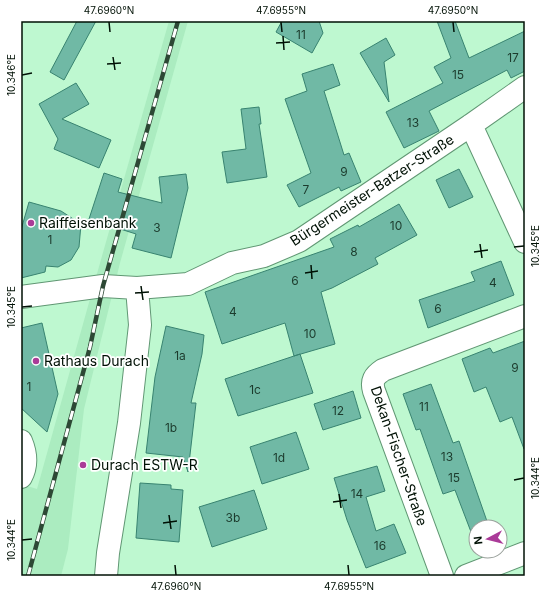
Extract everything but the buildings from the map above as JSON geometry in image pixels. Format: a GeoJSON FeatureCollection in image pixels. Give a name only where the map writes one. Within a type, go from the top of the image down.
{"type":"FeatureCollection","features":[{"type":"Feature","properties":{"kind":"street","name":"Bürgermeister-Batzer-Straße"},"geometry":{"type":"LineString","coordinates":[[21,297],[103,286],[137,288],[188,284],[232,263],[264,256],[299,242],[525,87]]}},
{"type":"Feature","properties":{"kind":"street"},"geometry":{"type":"LineString","coordinates":[[471,125],[525,242]]}},
{"type":"Feature","properties":{"kind":"street"},"geometry":{"type":"LineString","coordinates":[[106,576],[108,553],[129,424],[140,324],[137,288]]}},
{"type":"Feature","properties":{"kind":"street","name":"Dekan-Fischer-Straße"},"geometry":{"type":"LineString","coordinates":[[442,576],[372,384],[374,379],[383,370],[525,316]]}},
{"type":"Feature","properties":{"kind":"street"},"geometry":{"type":"LineString","coordinates":[[21,441],[26,460],[21,477]]}},
{"type":"Feature","properties":{"kind":"street"},"geometry":{"type":"LineString","coordinates":[[466,576],[525,553]]}},
{"type":"Feature","properties":{"kind":"shaded area"},"geometry":{"type":"Polygon","coordinates":[[[169,21],[188,21],[120,263],[84,409],[68,549],[61,576],[21,576],[21,484],[37,489],[169,21]]]}},
{"type":"Feature","properties":{"kind":"railway"},"geometry":{"type":"LineString","coordinates":[[28,576],[90,347],[103,286],[178,21]]}},
{"type":"Feature","properties":{"kind":"place","name":"Raiffeisenbank"},"geometry":{"type":"Point","coordinates":[31,223]}},
{"type":"Feature","properties":{"kind":"place","name":"Rathaus Durach"},"geometry":{"type":"Point","coordinates":[36,361]}},
{"type":"Feature","properties":{"kind":"place","name":"Durach ESTW-R"},"geometry":{"type":"Point","coordinates":[83,465]}}]}
